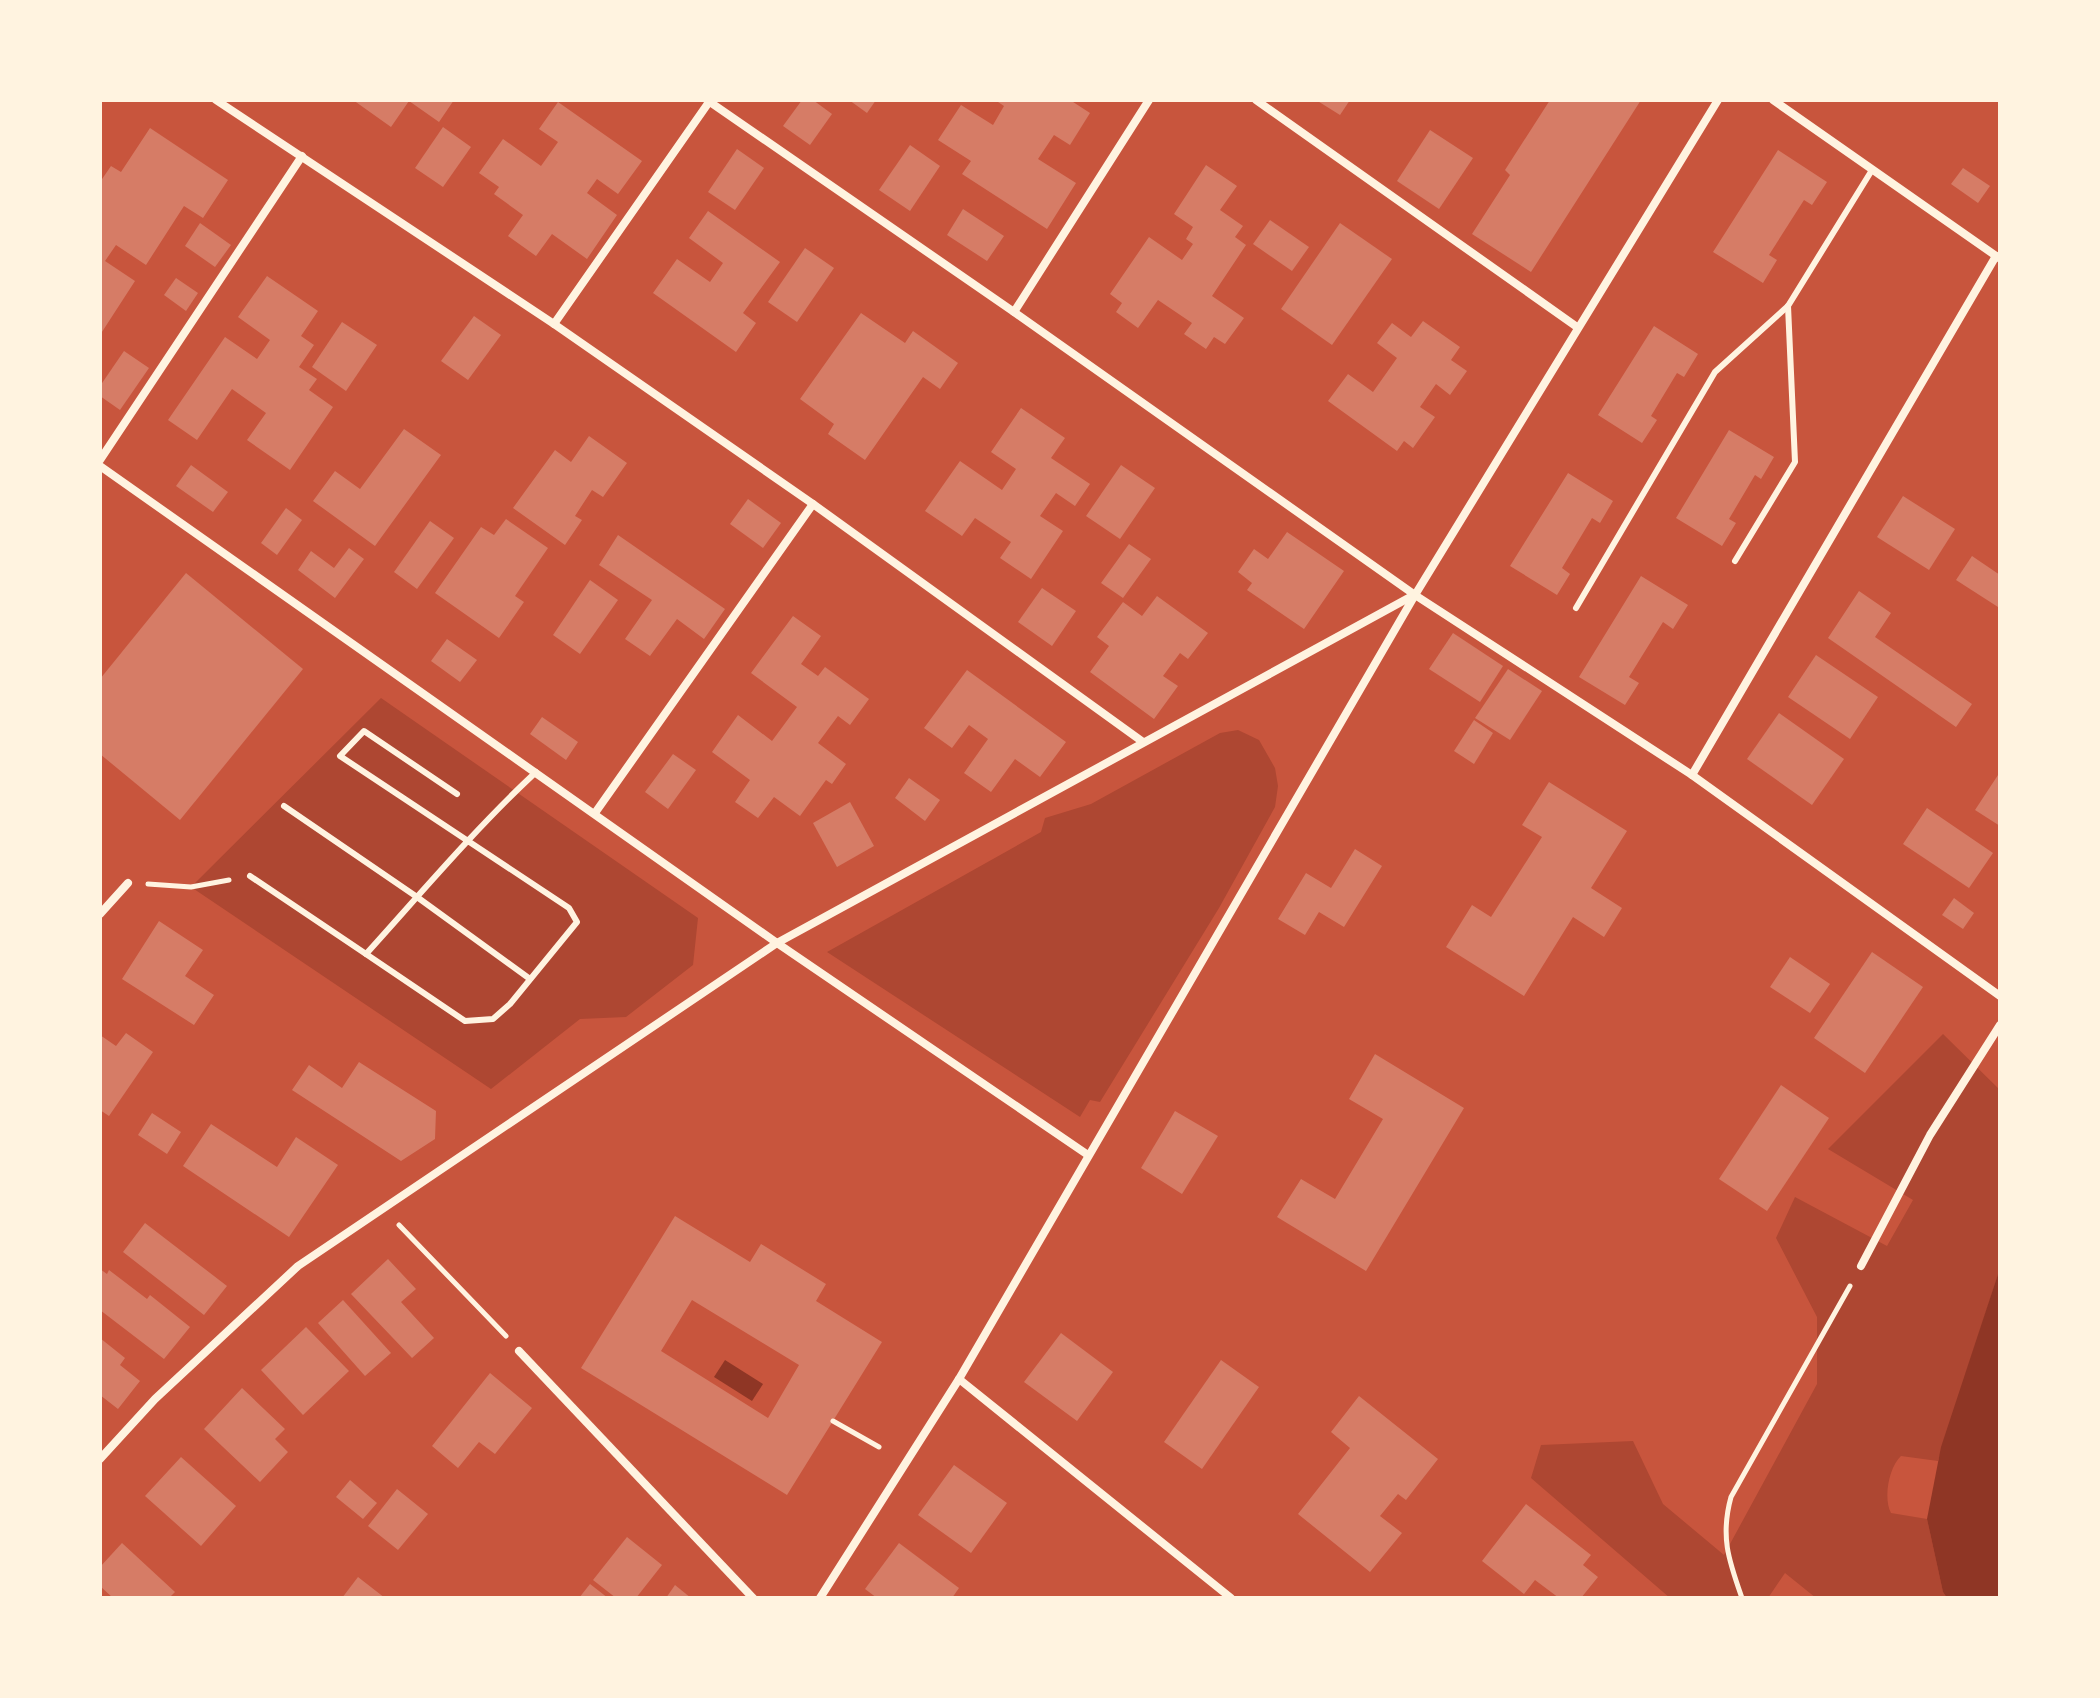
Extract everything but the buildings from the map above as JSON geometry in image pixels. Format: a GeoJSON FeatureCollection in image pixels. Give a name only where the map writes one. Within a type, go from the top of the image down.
{"type":"FeatureCollection","features":[{"type":"Feature","properties":{"kind":"street"},"geometry":{"type":"LineString","coordinates":[[216,100],[554,324],[813,504],[1143,742]]}},
{"type":"Feature","properties":{"kind":"street"},"geometry":{"type":"LineString","coordinates":[[1014,312],[1149,100]]}},
{"type":"Feature","properties":{"kind":"street"},"geometry":{"type":"LineString","coordinates":[[1256,100],[1577,327]]}},
{"type":"Feature","properties":{"kind":"street"},"geometry":{"type":"LineString","coordinates":[[820,1598],[959,1379],[1415,595],[1718,100]]}},
{"type":"Feature","properties":{"kind":"street"},"geometry":{"type":"LineString","coordinates":[[1692,775],[1998,257],[1773,100]]}},
{"type":"Feature","properties":{"kind":"street"},"geometry":{"type":"LineString","coordinates":[[554,324],[708,101],[1415,595],[1692,775],[2000,996]]}},
{"type":"Feature","properties":{"kind":"street"},"geometry":{"type":"LineString","coordinates":[[302,156],[100,463],[777,943],[1088,1155]]}},
{"type":"Feature","properties":{"kind":"street"},"geometry":{"type":"LineString","coordinates":[[595,813],[813,504]]}},
{"type":"Feature","properties":{"kind":"street"},"geometry":{"type":"LineString","coordinates":[[100,1459],[155,1399],[298,1266],[777,943],[1415,595]]}},
{"type":"Feature","properties":{"kind":"street"},"geometry":{"type":"LineString","coordinates":[[100,914],[128,883]]}},
{"type":"Feature","properties":{"kind":"street"},"geometry":{"type":"LineString","coordinates":[[1861,1266],[1930,1135],[2000,1025]]}},
{"type":"Feature","properties":{"kind":"street"},"geometry":{"type":"LineString","coordinates":[[519,1351],[753,1598]]}},
{"type":"Feature","properties":{"kind":"street"},"geometry":{"type":"LineString","coordinates":[[959,1379],[1231,1598]]}},
{"type":"Feature","properties":{"kind":"lane"},"geometry":{"type":"LineString","coordinates":[[1576,608],[1715,372],[1788,306],[1872,170]]}},
{"type":"Feature","properties":{"kind":"lane"},"geometry":{"type":"LineString","coordinates":[[1735,561],[1795,462],[1788,306]]}},
{"type":"Feature","properties":{"kind":"lane"},"geometry":{"type":"LineString","coordinates":[[250,876],[465,1021],[493,1019],[577,922],[569,908],[340,756],[364,731],[457,794]]}},
{"type":"Feature","properties":{"kind":"lane"},"geometry":{"type":"LineString","coordinates":[[366,954],[468,841],[537,771]]}},
{"type":"Feature","properties":{"kind":"lane"},"geometry":{"type":"LineString","coordinates":[[284,806],[530,979]]}},
{"type":"Feature","properties":{"kind":"path"},"geometry":{"type":"LineString","coordinates":[[128,883],[191,887],[250,876]]}},
{"type":"Feature","properties":{"kind":"path"},"geometry":{"type":"LineString","coordinates":[[384,1210],[519,1351]]}},
{"type":"Feature","properties":{"kind":"path"},"geometry":{"type":"LineString","coordinates":[[1742,1598],[1725,1542],[1726,1516],[1731,1497],[1861,1266]]}},
{"type":"Feature","properties":{"kind":"path"},"geometry":{"type":"LineString","coordinates":[[833,1421],[879,1447]]}},
{"type":"Feature","properties":{"kind":"shaded area"},"geometry":{"type":"Polygon","coordinates":[[[381,698],[698,918],[693,965],[626,1017],[580,1019],[491,1089],[191,887],[381,698]]]}},
{"type":"Feature","properties":{"kind":"shaded area"},"geometry":{"type":"Polygon","coordinates":[[[1238,730],[1259,740],[1275,768],[1278,786],[1275,807],[1219,908],[1100,1102],[1090,1100],[1080,1117],[827,952],[1041,832],[1045,818],[1091,804],[1220,733],[1238,730]]]}},
{"type":"Feature","properties":{"kind":"shaded area"},"geometry":{"type":"Polygon","coordinates":[[[1943,1034],[2000,1090],[2000,1268],[1938,1461],[1901,1456],[1890,1475],[1887,1491],[1891,1513],[1927,1519],[1943,1592],[1947,1598],[1816,1598],[1785,1573],[1768,1598],[1670,1598],[1531,1478],[1541,1445],[1633,1441],[1663,1504],[1724,1555],[1817,1384],[1817,1317],[1776,1238],[1795,1197],[1887,1246],[1913,1200],[1828,1149],[1943,1034]]]}},
{"type":"Feature","properties":{"kind":"shaded area"},"geometry":{"type":"Polygon","coordinates":[[[2000,1268],[2000,1598],[1947,1598],[1943,1592],[1927,1519],[1941,1447],[2000,1268]]]}},
{"type":"Feature","properties":{"kind":"shaded area"},"geometry":{"type":"Polygon","coordinates":[[[725,1360],[763,1384],[752,1401],[714,1377],[725,1360]]]}}]}
